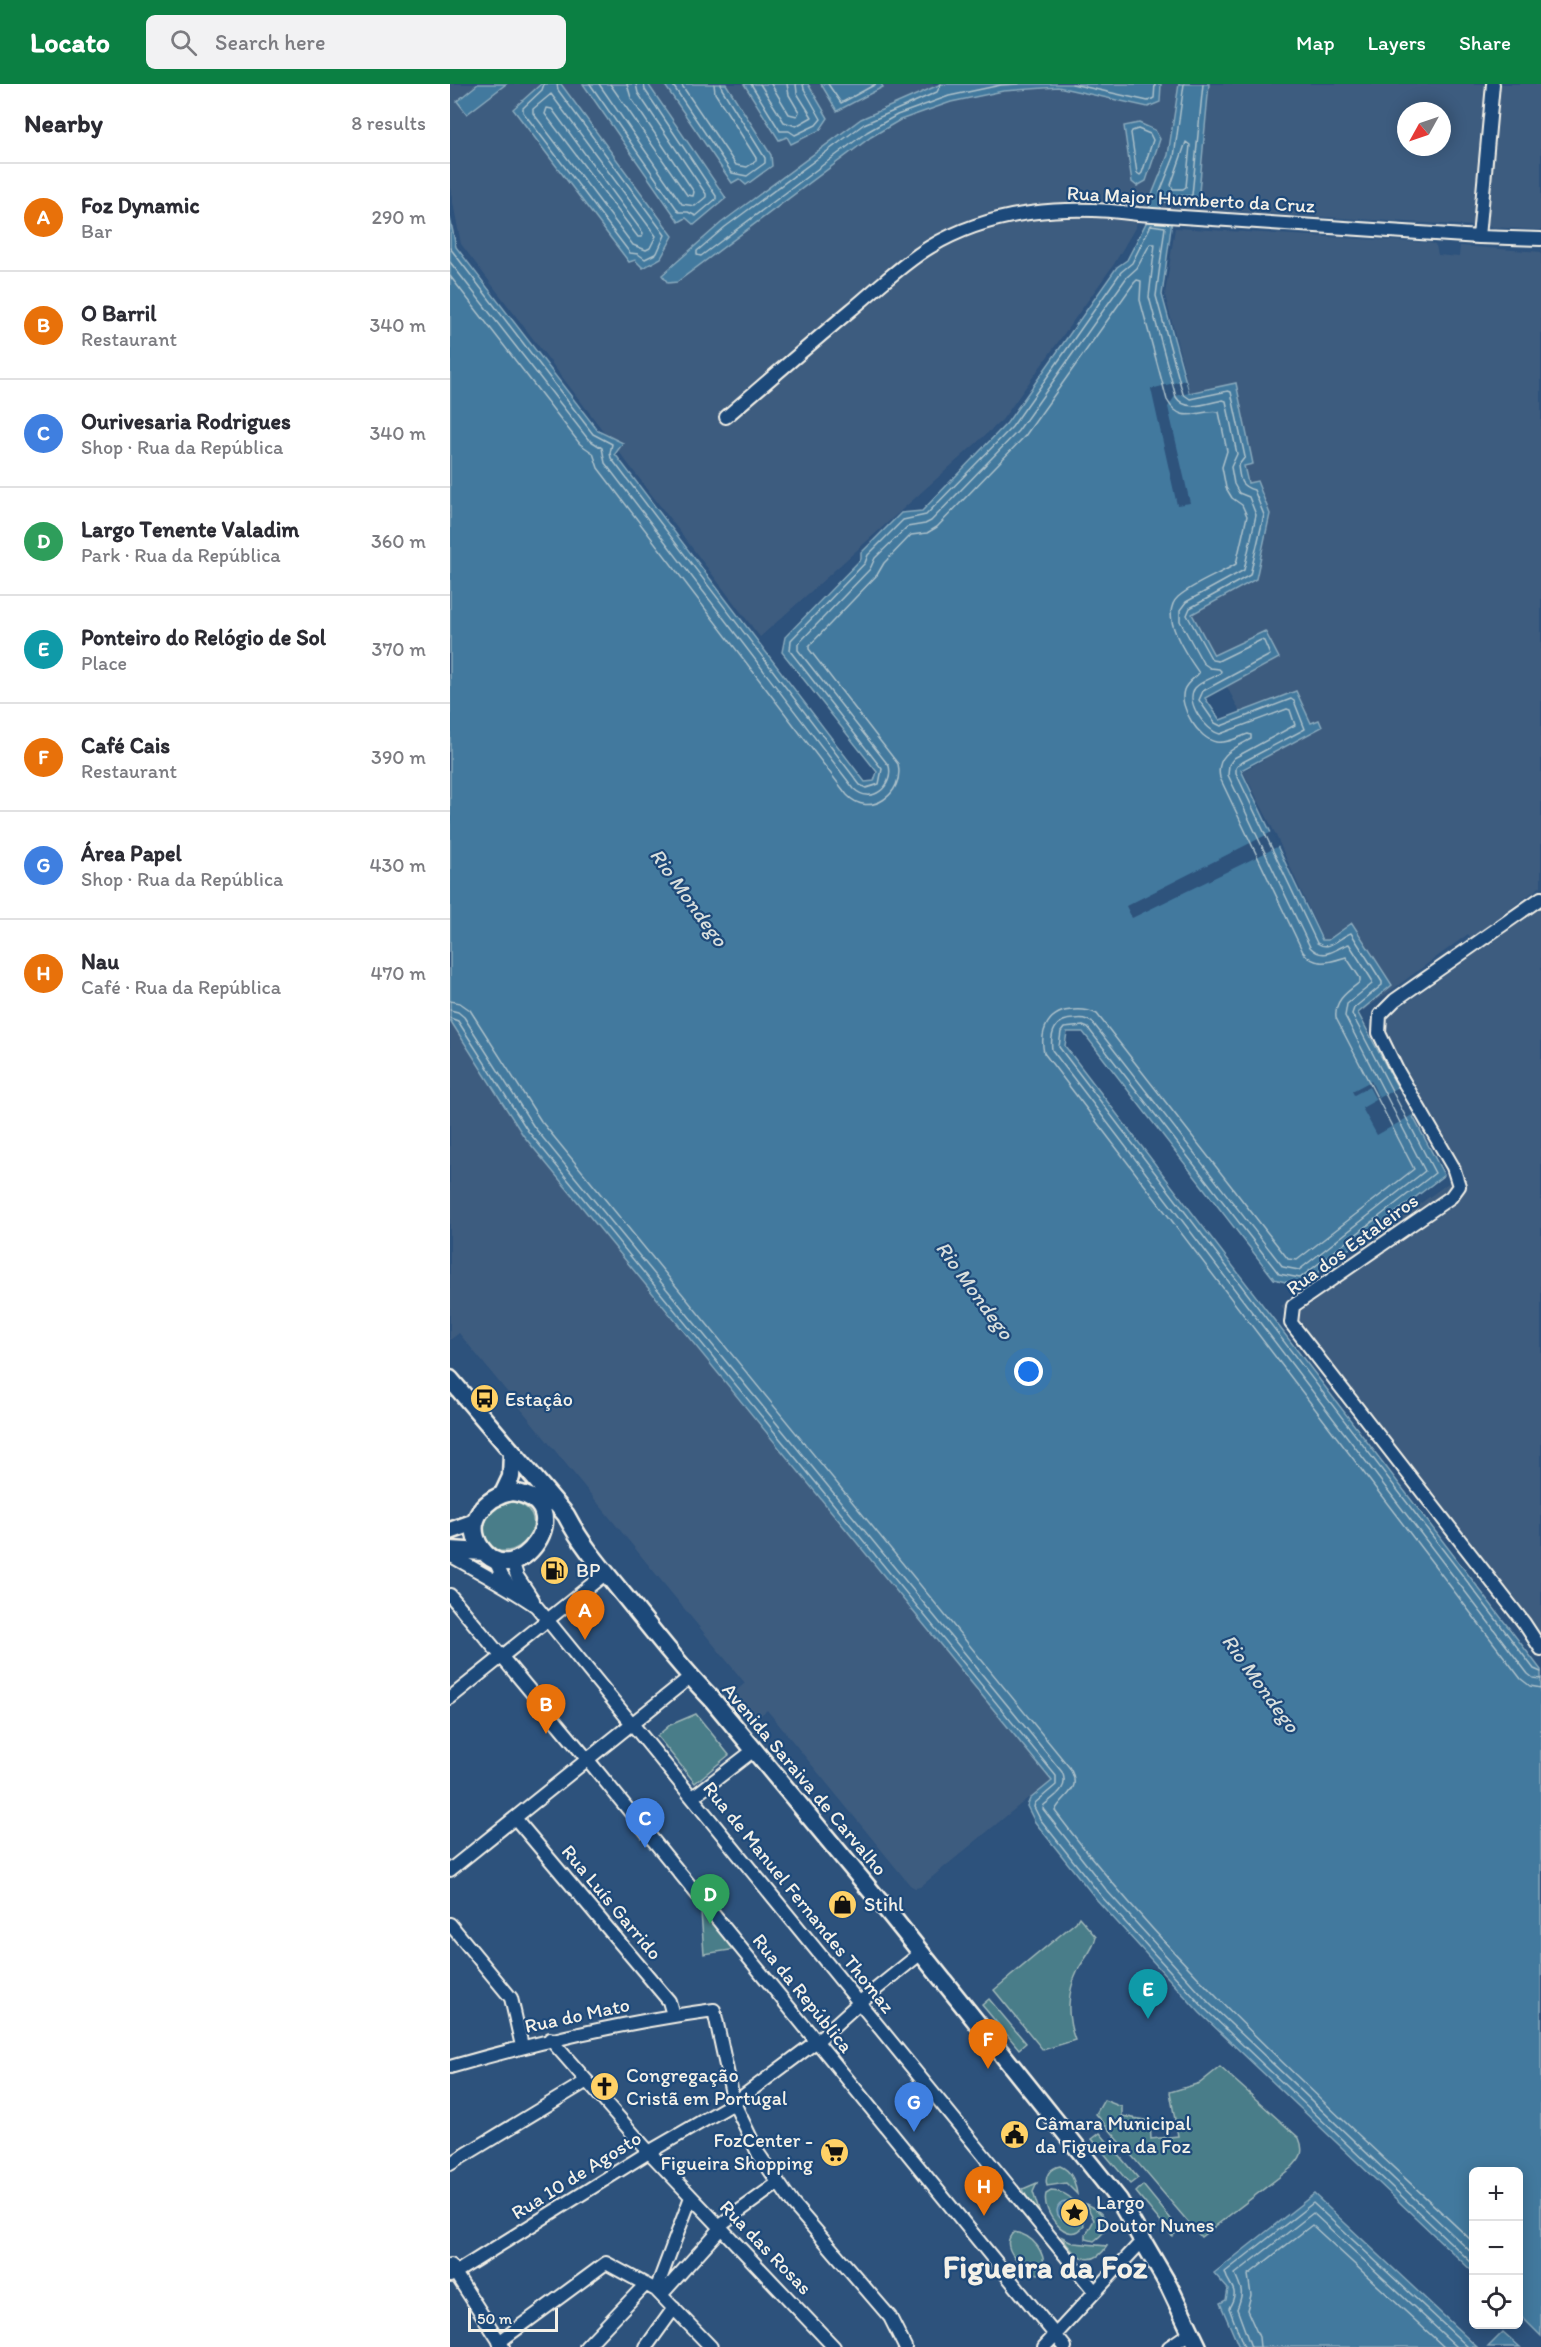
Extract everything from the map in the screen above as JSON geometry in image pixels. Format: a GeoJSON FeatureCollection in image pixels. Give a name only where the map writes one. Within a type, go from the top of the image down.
{"type":"FeatureCollection","features":[{"type":"Feature","properties":{"kind":"main road","name":"Avenida Saraiva de Carvalho"},"geometry":{"type":"LineString","coordinates":[[450,1379],[566,1515],[577,1537],[690,1677],[711,1698],[921,1953],[1119,2200],[1144,2239],[1194,2339]]}},
{"type":"Feature","properties":{"kind":"main road"},"geometry":{"type":"LineString","coordinates":[[503,1494],[511,1477],[512,1453]]}},
{"type":"Feature","properties":{"kind":"main road"},"geometry":{"type":"LineString","coordinates":[[450,1553],[490,1556],[512,1561],[532,1549],[543,1535],[544,1524],[528,1484],[512,1453]]}},
{"type":"Feature","properties":{"kind":"main road"},"geometry":{"type":"LineString","coordinates":[[490,1556],[476,1538],[475,1522],[486,1504],[503,1494],[521,1493],[563,1520],[577,1537]]}},
{"type":"Feature","properties":{"kind":"main road"},"geometry":{"type":"LineString","coordinates":[[450,1531],[475,1522]]}},
{"type":"Feature","properties":{"kind":"main road"},"geometry":{"type":"LineString","coordinates":[[543,1535],[567,1529],[577,1537]]}},
{"type":"Feature","properties":{"kind":"street"},"geometry":{"type":"LineString","coordinates":[[1479,237],[1493,84]]}},
{"type":"Feature","properties":{"kind":"street","name":"Rua Major Humberto da Cruz"},"geometry":{"type":"LineString","coordinates":[[726,417],[876,289],[929,247],[982,223],[1044,211],[1101,209],[1138,214],[1479,237],[1541,239]]}},
{"type":"Feature","properties":{"kind":"street","name":"Rua dos Estaleiros"},"geometry":{"type":"LineString","coordinates":[[1541,898],[1395,1000],[1380,1015],[1379,1033],[1397,1070],[1453,1167],[1459,1186],[1451,1197],[1293,1306],[1291,1323],[1524,1623],[1541,1649]]}},
{"type":"Feature","properties":{"kind":"street","name":"Rua de Manuel Fernandes Thomaz"},"geometry":{"type":"LineString","coordinates":[[450,1553],[501,1585],[511,1588],[536,1606],[547,1618],[1095,2292]]}},
{"type":"Feature","properties":{"kind":"street"},"geometry":{"type":"LineString","coordinates":[[490,1556],[511,1588]]}},
{"type":"Feature","properties":{"kind":"street"},"geometry":{"type":"LineString","coordinates":[[512,1561],[517,1576],[536,1606]]}},
{"type":"Feature","properties":{"kind":"street"},"geometry":{"type":"LineString","coordinates":[[450,1698],[606,1572]]}},
{"type":"Feature","properties":{"kind":"street","name":"Rua da República"},"geometry":{"type":"LineString","coordinates":[[450,1595],[588,1760],[1065,2347]]}},
{"type":"Feature","properties":{"kind":"street"},"geometry":{"type":"LineString","coordinates":[[450,1870],[690,1677]]}},
{"type":"Feature","properties":{"kind":"street"},"geometry":{"type":"LineString","coordinates":[[693,1797],[754,1750]]}},
{"type":"Feature","properties":{"kind":"street","name":"Rua Luís Garrido"},"geometry":{"type":"LineString","coordinates":[[515,1818],[669,2001],[673,2015]]}},
{"type":"Feature","properties":{"kind":"street"},"geometry":{"type":"LineString","coordinates":[[450,1924],[511,1998],[522,2046]]}},
{"type":"Feature","properties":{"kind":"street","name":"Rua 10 de Agosto"},"geometry":{"type":"LineString","coordinates":[[452,2271],[734,2103],[817,2041],[860,2002],[921,1953]]}},
{"type":"Feature","properties":{"kind":"street","name":"Rua do Mato"},"geometry":{"type":"LineString","coordinates":[[450,2067],[522,2046],[673,2015],[714,2010],[734,2103]]}},
{"type":"Feature","properties":{"kind":"street","name":"Rua das Rosas"},"geometry":{"type":"LineString","coordinates":[[550,2040],[649,2152],[834,2347]]}},
{"type":"Feature","properties":{"kind":"street"},"geometry":{"type":"LineString","coordinates":[[450,2164],[587,2081]]}},
{"type":"Feature","properties":{"kind":"street"},"geometry":{"type":"LineString","coordinates":[[734,2103],[758,2153],[778,2183],[793,2204],[890,2317],[904,2347]]}},
{"type":"Feature","properties":{"kind":"street"},"geometry":{"type":"LineString","coordinates":[[586,2347],[654,2290],[721,2226],[778,2183]]}},
{"type":"Feature","properties":{"kind":"street"},"geometry":{"type":"LineString","coordinates":[[654,2290],[691,2197]]}},
{"type":"Feature","properties":{"kind":"street"},"geometry":{"type":"LineString","coordinates":[[1044,2347],[1144,2239]]}},
{"type":"Feature","properties":{"kind":"street"},"geometry":{"type":"LineString","coordinates":[[452,2271],[501,2344],[606,2263],[654,2290],[711,2347]]}},
{"type":"Feature","properties":{"kind":"street"},"geometry":{"type":"LineString","coordinates":[[646,2347],[674,2308]]}},
{"type":"Feature","properties":{"kind":"street"},"geometry":{"type":"LineString","coordinates":[[1169,2347],[1194,2339]]}},
{"type":"Feature","properties":{"kind":"shaded area"},"geometry":{"type":"Polygon","coordinates":[[[450,84],[1541,84],[1541,230],[1140,206],[1136,226],[1114,264],[1002,420],[760,637],[461,244],[450,187],[450,84]]]}},
{"type":"Feature","properties":{"kind":"shaded area"},"geometry":{"type":"Polygon","coordinates":[[[1175,228],[1431,243],[1436,246],[1438,255],[1459,257],[1460,246],[1541,252],[1541,886],[1471,938],[1468,934],[1363,1011],[1323,940],[1274,831],[1243,771],[1265,759],[1188,613],[1123,392],[1186,377],[1165,295],[1175,228]]]}},
{"type":"Feature","properties":{"kind":"shaded area"},"geometry":{"type":"Polygon","coordinates":[[[1541,907],[1541,1639],[1528,1619],[1281,1306],[1451,1181],[1372,1027],[1541,907]]]}},
{"type":"Feature","properties":{"kind":"shaded area"},"geometry":{"type":"Polygon","coordinates":[[[450,1020],[523,1135],[1052,1781],[920,1887],[915,1888],[910,1885],[767,1710],[756,1719],[734,1693],[745,1683],[459,1333],[450,1340],[450,1020]]]}},
{"type":"Feature","properties":{"kind":"green space"},"geometry":{"type":"Polygon","coordinates":[[[514,1502],[525,1507],[531,1514],[532,1531],[527,1540],[519,1546],[499,1551],[486,1542],[484,1527],[489,1514],[494,1509],[499,1505],[514,1502]]]}},
{"type":"Feature","properties":{"kind":"green space"},"geometry":{"type":"Polygon","coordinates":[[[696,1714],[729,1755],[695,1783],[657,1736],[670,1725],[696,1714]]]}},
{"type":"Feature","properties":{"kind":"green space"},"geometry":{"type":"Polygon","coordinates":[[[700,1898],[737,1949],[704,1954],[700,1898]]]}},
{"type":"Feature","properties":{"kind":"green space"},"geometry":{"type":"Polygon","coordinates":[[[1079,1917],[1096,1937],[1074,1978],[1070,1996],[1069,2014],[1075,2040],[1043,2050],[994,1990],[1076,1922],[1079,1917]]]}},
{"type":"Feature","properties":{"kind":"green space"},"geometry":{"type":"Polygon","coordinates":[[[989,1999],[1026,2043],[1019,2049],[982,2005],[989,1999]]]}},
{"type":"Feature","properties":{"kind":"green space"},"geometry":{"type":"Polygon","coordinates":[[[1220,2067],[1299,2138],[1302,2151],[1300,2158],[1291,2168],[1201,2237],[1096,2114],[1104,2100],[1122,2107],[1122,2116],[1150,2121],[1151,2139],[1178,2136],[1170,2092],[1200,2083],[1220,2067]]]}},
{"type":"Feature","properties":{"kind":"green space"},"geometry":{"type":"Polygon","coordinates":[[[1100,2133],[1138,2178],[1130,2184],[1092,2139],[1100,2133]]]}},
{"type":"Feature","properties":{"kind":"green space"},"geometry":{"type":"Polygon","coordinates":[[[1060,2166],[1072,2177],[1077,2194],[1066,2183],[1047,2186],[1046,2179],[1049,2173],[1060,2166]]]}},
{"type":"Feature","properties":{"kind":"green space"},"geometry":{"type":"Polygon","coordinates":[[[1037,2183],[1033,2192],[1040,2214],[1030,2204],[1023,2189],[1037,2183]]]}},
{"type":"Feature","properties":{"kind":"green space"},"geometry":{"type":"Polygon","coordinates":[[[1143,2185],[1180,2230],[1172,2236],[1136,2192],[1143,2185]]]}},
{"type":"Feature","properties":{"kind":"green space"},"geometry":{"type":"Polygon","coordinates":[[[1051,2191],[1064,2194],[1075,2202],[1084,2226],[1078,2231],[1064,2230],[1052,2218],[1046,2201],[1046,2194],[1051,2191]]]}},
{"type":"Feature","properties":{"kind":"green space"},"geometry":{"type":"Polygon","coordinates":[[[1086,2204],[1099,2212],[1106,2220],[1105,2230],[1094,2241],[1086,2239],[1094,2220],[1086,2204]]]}},
{"type":"Feature","properties":{"kind":"green space"},"geometry":{"type":"Polygon","coordinates":[[[1014,2232],[1027,2237],[1037,2246],[1043,2258],[1044,2272],[1038,2274],[1032,2272],[1014,2257],[1009,2244],[1014,2232]]]}},
{"type":"Feature","properties":{"kind":"green space"},"geometry":{"type":"Polygon","coordinates":[[[1062,2237],[1074,2243],[1107,2246],[1095,2257],[1083,2258],[1066,2244],[1062,2237]]]}},
{"type":"Feature","properties":{"kind":"water"},"geometry":{"type":"Polygon","coordinates":[[[478,84],[506,84],[467,114],[457,101],[478,84]]]}},
{"type":"Feature","properties":{"kind":"water"},"geometry":{"type":"Polygon","coordinates":[[[541,84],[561,84],[673,236],[661,258],[643,268],[635,260],[629,262],[513,109],[541,84]]]}},
{"type":"Feature","properties":{"kind":"water"},"geometry":{"type":"Polygon","coordinates":[[[583,84],[648,84],[726,198],[694,225],[686,218],[679,222],[583,84]]]}},
{"type":"Feature","properties":{"kind":"water"},"geometry":{"type":"Polygon","coordinates":[[[664,84],[726,84],[771,155],[772,166],[746,185],[739,179],[732,183],[664,84]]]}},
{"type":"Feature","properties":{"kind":"water"},"geometry":{"type":"Polygon","coordinates":[[[744,84],[808,84],[828,118],[820,130],[791,144],[787,137],[779,140],[744,84]]]}},
{"type":"Feature","properties":{"kind":"water"},"geometry":{"type":"Polygon","coordinates":[[[821,84],[881,84],[883,87],[837,111],[821,84]]]}},
{"type":"Feature","properties":{"kind":"water"},"geometry":{"type":"Polygon","coordinates":[[[941,84],[1161,84],[1160,102],[1148,107],[1058,87],[1003,91],[951,102],[900,120],[871,137],[677,282],[668,283],[662,275],[721,223],[861,119],[941,84]]]}},
{"type":"Feature","properties":{"kind":"water","name":"Rio Mondego"},"geometry":{"type":"Polygon","coordinates":[[[1179,84],[1209,84],[1198,203],[1162,202],[1158,219],[1172,220],[1162,295],[1189,393],[1236,383],[1253,464],[1244,466],[1248,483],[1257,481],[1270,514],[1256,579],[1192,614],[1214,655],[1265,631],[1279,658],[1205,698],[1220,720],[1296,691],[1311,723],[1319,720],[1322,727],[1241,770],[1322,940],[1328,940],[1352,923],[1392,985],[1358,1013],[1444,1175],[1301,1286],[1274,1279],[1083,1032],[1067,1032],[1065,1046],[1541,1670],[1541,2336],[1523,2318],[1523,2167],[1469,2167],[1469,2268],[1200,2013],[1097,1900],[1035,1822],[1027,1806],[1030,1799],[1052,1781],[523,1135],[450,1020],[450,218],[456,247],[598,431],[623,443],[615,454],[865,782],[874,781],[877,772],[782,652],[785,637],[861,559],[861,553],[901,513],[922,511],[1007,423],[1117,267],[1127,260],[1148,219],[1151,197],[1168,155],[1179,84]]]}},
{"type":"Feature","properties":{"kind":"water"},"geometry":{"type":"Polygon","coordinates":[[[1139,123],[1155,130],[1160,139],[1146,181],[1137,186],[1132,182],[1124,126],[1139,123]]]}},
{"type":"Feature","properties":{"kind":"water"},"geometry":{"type":"Polygon","coordinates":[[[1314,2194],[1477,2347],[1239,2347],[1220,2303],[1226,2300],[1228,2289],[1214,2273],[1314,2194]]]}},
{"type":"Feature","properties":{"kind":"water"},"geometry":{"type":"Polygon","coordinates":[[[1062,2202],[1070,2202],[1075,2207],[1073,2218],[1062,2220],[1057,2215],[1057,2207],[1062,2202]]]}},
{"type":"Feature","properties":{"kind":"water"},"geometry":{"type":"Polygon","coordinates":[[[1503,2332],[1520,2347],[1488,2347],[1503,2332]]]}},
{"type":"Feature","properties":{"kind":"pier"},"geometry":{"type":"Polygon","coordinates":[[[1185,380],[1189,393],[1175,396],[1168,407],[1190,503],[1177,505],[1151,389],[1185,380]]]}},
{"type":"Feature","properties":{"kind":"pier"},"geometry":{"type":"Polygon","coordinates":[[[1272,832],[1279,846],[1132,918],[1126,906],[1272,832]]]}},
{"type":"Feature","properties":{"kind":"pier"},"geometry":{"type":"Polygon","coordinates":[[[1371,1081],[1379,1098],[1399,1087],[1414,1114],[1377,1135],[1362,1108],[1376,1100],[1369,1087],[1354,1095],[1352,1091],[1371,1081]]]}},
{"type":"Feature","properties":{"kind":"place","name":"Estaçâo"},"geometry":{"type":"Point","coordinates":[484,1399]}},
{"type":"Feature","properties":{"kind":"place","name":"BP"},"geometry":{"type":"Point","coordinates":[555,1570]}},
{"type":"Feature","properties":{"kind":"place","name":"Foz Dynamic"},"geometry":{"type":"Point","coordinates":[585,1640]}},
{"type":"Feature","properties":{"kind":"place","name":"O Barril"},"geometry":{"type":"Point","coordinates":[546,1734]}},
{"type":"Feature","properties":{"kind":"place","name":"Ourivesaria Rodrigues"},"geometry":{"type":"Point","coordinates":[645,1848]}},
{"type":"Feature","properties":{"kind":"place","name":"Stihl"},"geometry":{"type":"Point","coordinates":[843,1904]}},
{"type":"Feature","properties":{"kind":"place","name":"Largo Tenente Valadim"},"geometry":{"type":"Point","coordinates":[710,1924]}},
{"type":"Feature","properties":{"kind":"place","name":"Ponteiro do Relógio de Sol"},"geometry":{"type":"Point","coordinates":[1148,2019]}},
{"type":"Feature","properties":{"kind":"place","name":"Café Cais"},"geometry":{"type":"Point","coordinates":[988,2069]}},
{"type":"Feature","properties":{"kind":"place","name":"Congregação Cristã em Portugal"},"geometry":{"type":"Point","coordinates":[605,2087]}},
{"type":"Feature","properties":{"kind":"place","name":"Área Papel"},"geometry":{"type":"Point","coordinates":[914,2132]}},
{"type":"Feature","properties":{"kind":"place","name":"Câmara Municipal da Figueira da Foz"},"geometry":{"type":"Point","coordinates":[1014,2135]}},
{"type":"Feature","properties":{"kind":"place","name":"FozCenter - Figueira Shopping"},"geometry":{"type":"Point","coordinates":[834,2152]}},
{"type":"Feature","properties":{"kind":"place","name":"Largo Doutor Nunes"},"geometry":{"type":"Point","coordinates":[1075,2213]}},
{"type":"Feature","properties":{"kind":"place","name":"Nau"},"geometry":{"type":"Point","coordinates":[984,2216]}},
{"type":"Feature","properties":{"kind":"district","name":"Figueira da Foz"},"geometry":{"type":"Point","coordinates":[1045,2267]}}]}
